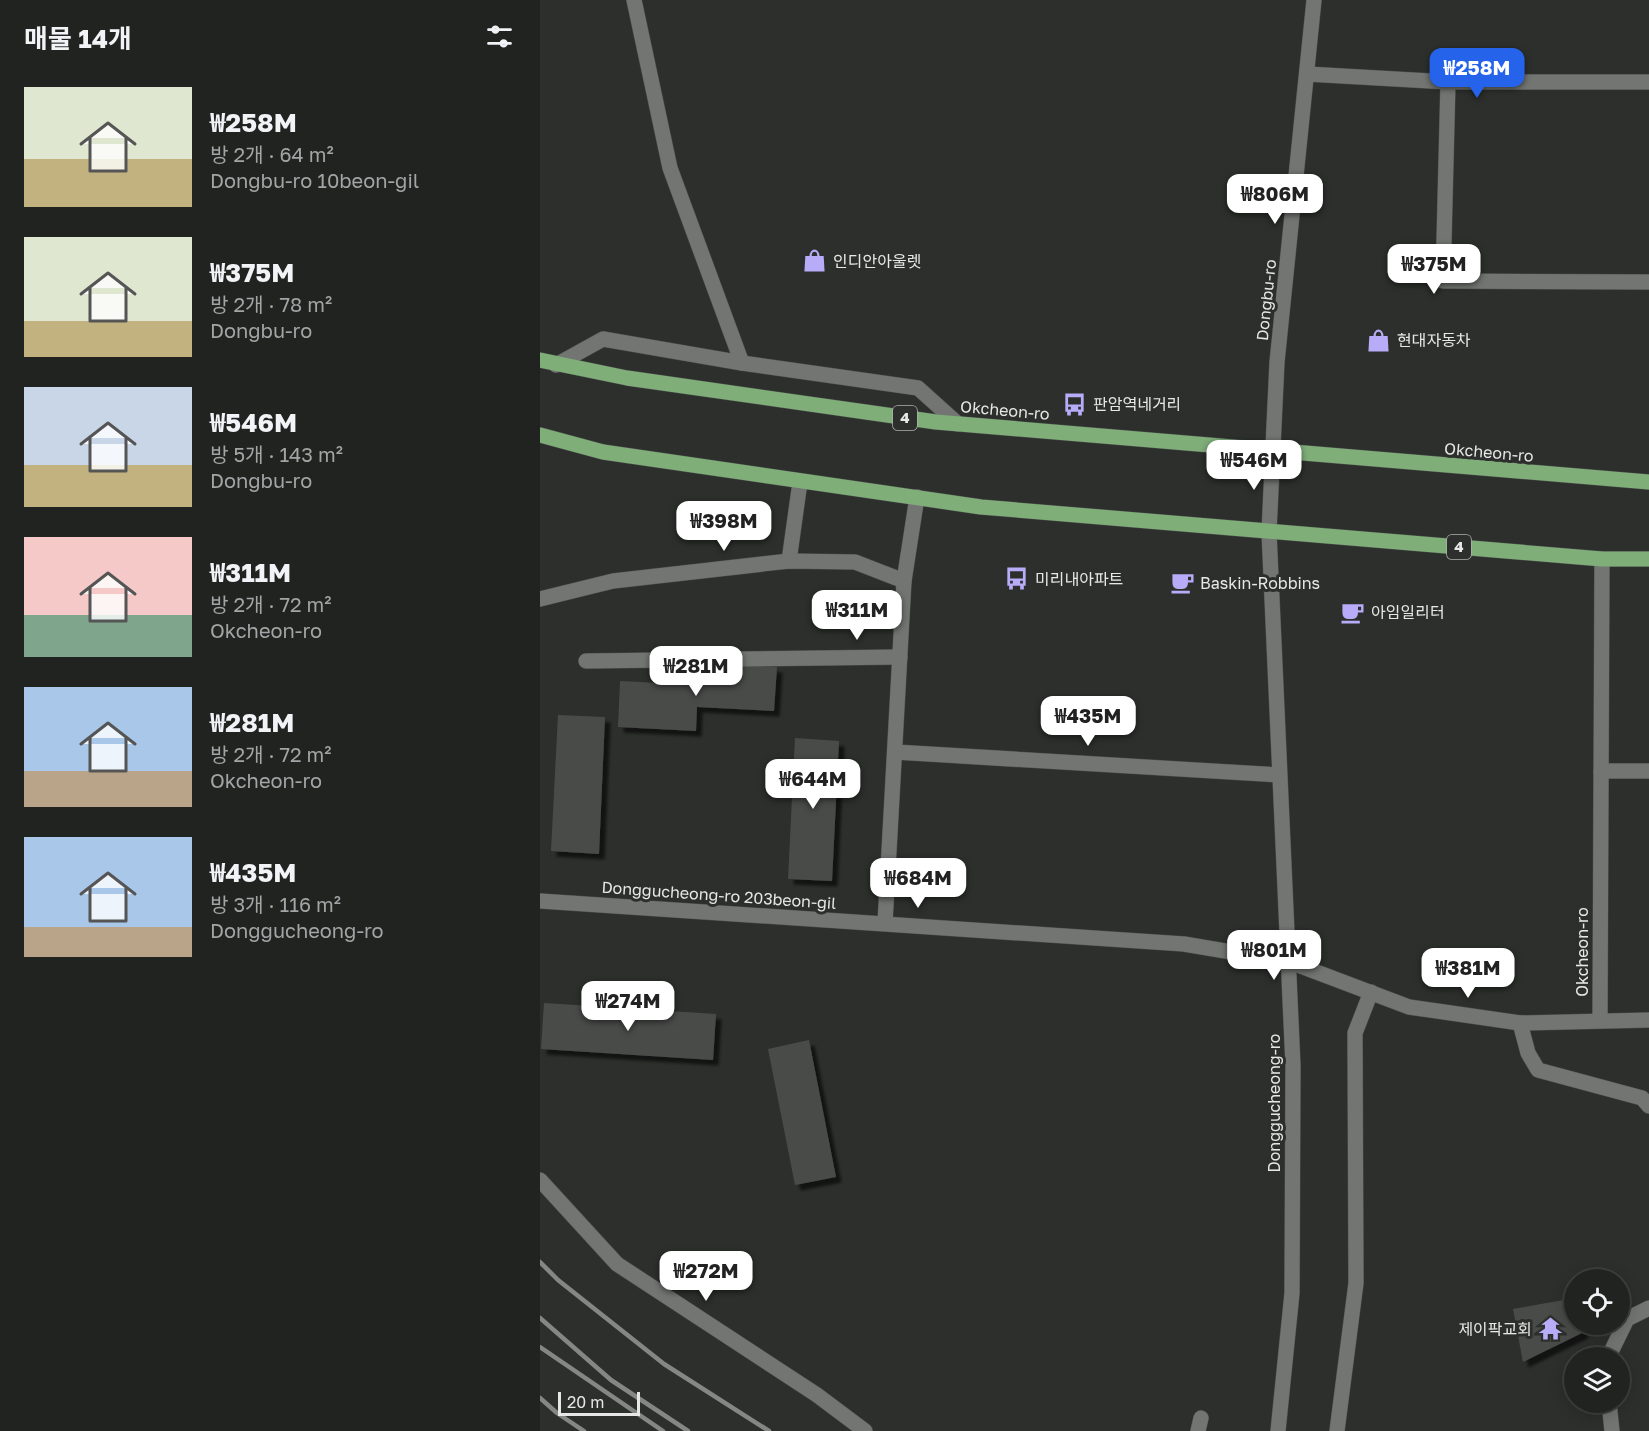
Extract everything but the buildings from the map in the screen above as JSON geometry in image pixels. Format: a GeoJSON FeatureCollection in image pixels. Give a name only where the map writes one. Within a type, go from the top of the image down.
{"type":"FeatureCollection","features":[{"type":"Feature","properties":{"kind":"main road","name":"Okcheon-ro"},"geometry":{"type":"LineString","coordinates":[[540,360],[627,378],[958,424],[1649,482]]}},
{"type":"Feature","properties":{"kind":"main road","name":"4"},"geometry":{"type":"LineString","coordinates":[[540,435],[603,452],[981,507],[1602,559],[1649,559]]}},
{"type":"Feature","properties":{"kind":"street"},"geometry":{"type":"LineString","coordinates":[[634,0],[670,168],[742,363]]}},
{"type":"Feature","properties":{"kind":"street","name":"Dongbu-ro"},"geometry":{"type":"LineString","coordinates":[[1269,532],[1278,362],[1314,0]]}},
{"type":"Feature","properties":{"kind":"street"},"geometry":{"type":"LineString","coordinates":[[1307,74],[1448,82],[1649,82]]}},
{"type":"Feature","properties":{"kind":"street"},"geometry":{"type":"LineString","coordinates":[[1448,82],[1443,281],[1649,282]]}},
{"type":"Feature","properties":{"kind":"street"},"geometry":{"type":"LineString","coordinates":[[556,365],[603,339],[742,363],[918,388],[958,424]]}},
{"type":"Feature","properties":{"kind":"street"},"geometry":{"type":"LineString","coordinates":[[789,561],[800,482]]}},
{"type":"Feature","properties":{"kind":"street"},"geometry":{"type":"LineString","coordinates":[[885,923],[904,581],[917,497]]}},
{"type":"Feature","properties":{"kind":"street","name":"Donggucheong-ro"},"geometry":{"type":"LineString","coordinates":[[1269,532],[1293,1066],[1292,1293],[1278,1431]]}},
{"type":"Feature","properties":{"kind":"street","name":"Okcheon-ro"},"geometry":{"type":"LineString","coordinates":[[1600,1020],[1602,559]]}},
{"type":"Feature","properties":{"kind":"street"},"geometry":{"type":"LineString","coordinates":[[540,599],[613,581],[789,561],[855,562],[904,581]]}},
{"type":"Feature","properties":{"kind":"street"},"geometry":{"type":"LineString","coordinates":[[586,662],[900,657]]}},
{"type":"Feature","properties":{"kind":"street"},"geometry":{"type":"LineString","coordinates":[[895,752],[1279,775]]}},
{"type":"Feature","properties":{"kind":"street"},"geometry":{"type":"LineString","coordinates":[[1601,771],[1649,771]]}},
{"type":"Feature","properties":{"kind":"street","name":"Donggucheong-ro 203beon-gil"},"geometry":{"type":"LineString","coordinates":[[540,901],[1184,944],[1290,962],[1409,1007],[1520,1023],[1649,1020]]}},
{"type":"Feature","properties":{"kind":"street"},"geometry":{"type":"LineString","coordinates":[[1337,1431],[1356,1283],[1355,1033],[1371,992]]}},
{"type":"Feature","properties":{"kind":"street"},"geometry":{"type":"LineString","coordinates":[[1520,1023],[1528,1053],[1538,1070],[1642,1098],[1649,1106]]}},
{"type":"Feature","properties":{"kind":"street"},"geometry":{"type":"LineString","coordinates":[[540,1180],[617,1264],[818,1395],[865,1431]]}},
{"type":"Feature","properties":{"kind":"street"},"geometry":{"type":"LineString","coordinates":[[1613,1347],[1627,1319],[1649,1308]]}},
{"type":"Feature","properties":{"kind":"street"},"geometry":{"type":"LineString","coordinates":[[1610,1413],[1612,1431]]}},
{"type":"Feature","properties":{"kind":"railway"},"geometry":{"type":"LineString","coordinates":[[540,1262],[558,1280],[664,1364],[769,1431]]}},
{"type":"Feature","properties":{"kind":"railway"},"geometry":{"type":"LineString","coordinates":[[540,1318],[611,1380],[688,1431]]}},
{"type":"Feature","properties":{"kind":"railway"},"geometry":{"type":"LineString","coordinates":[[540,1347],[663,1431]]}},
{"type":"Feature","properties":{"kind":"railway"},"geometry":{"type":"LineString","coordinates":[[540,1398],[557,1413],[584,1431]]}},
{"type":"Feature","properties":{"kind":"place","name":"인디안아울렛"},"geometry":{"type":"Point","coordinates":[815,261]}},
{"type":"Feature","properties":{"kind":"place","name":"현대자동차"},"geometry":{"type":"Point","coordinates":[1379,340]}},
{"type":"Feature","properties":{"kind":"place","name":"판암역네거리"},"geometry":{"type":"Point","coordinates":[1075,404]}},
{"type":"Feature","properties":{"kind":"place","name":"미리내아파트"},"geometry":{"type":"Point","coordinates":[1017,579]}},
{"type":"Feature","properties":{"kind":"place","name":"Baskin-Robbins"},"geometry":{"type":"Point","coordinates":[1182,583]}},
{"type":"Feature","properties":{"kind":"place","name":"아임일리터"},"geometry":{"type":"Point","coordinates":[1353,612]}},
{"type":"Feature","properties":{"kind":"place","name":"제이팍교회"},"geometry":{"type":"Point","coordinates":[1550,1329]}}]}
